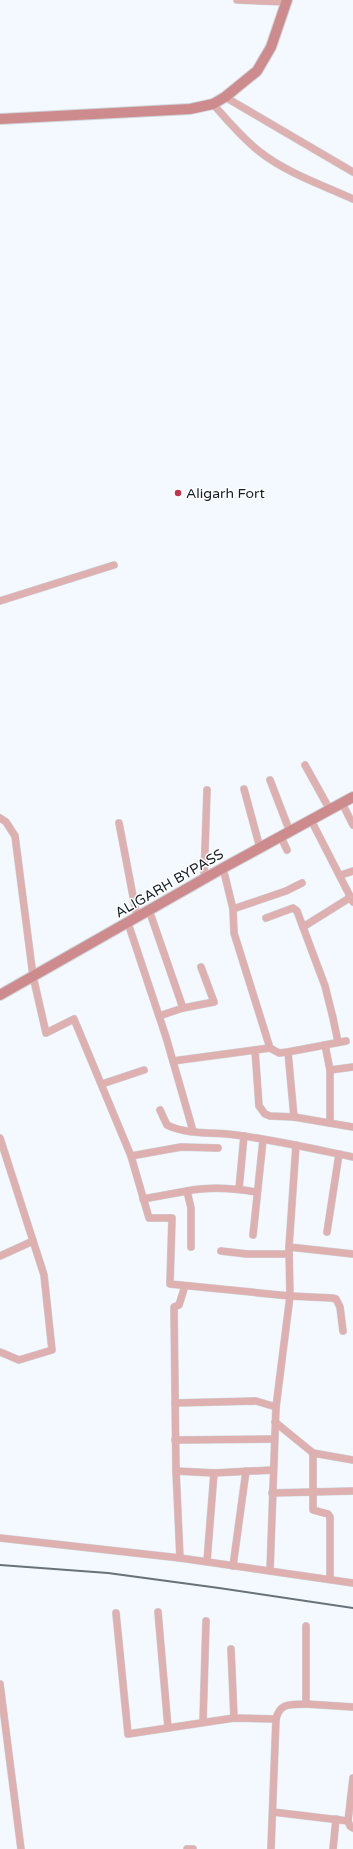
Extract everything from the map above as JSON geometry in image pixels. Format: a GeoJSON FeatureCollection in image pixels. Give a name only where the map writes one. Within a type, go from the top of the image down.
{"type":"FeatureCollection","features":[{"type":"Feature","properties":{"kind":"main road"},"geometry":{"type":"LineString","coordinates":[[0,119],[190,109],[213,104],[225,97],[257,71],[265,60],[287,1]]}},
{"type":"Feature","properties":{"kind":"main road","name":"ALIGARH BYPASS"},"geometry":{"type":"LineString","coordinates":[[0,995],[128,924],[149,910],[223,868],[353,797]]}},
{"type":"Feature","properties":{"kind":"street"},"geometry":{"type":"LineString","coordinates":[[237,0],[287,1]]}},
{"type":"Feature","properties":{"kind":"street"},"geometry":{"type":"LineString","coordinates":[[225,97],[353,172]]}},
{"type":"Feature","properties":{"kind":"street"},"geometry":{"type":"LineString","coordinates":[[213,104],[240,135],[261,153],[282,166],[353,199]]}},
{"type":"Feature","properties":{"kind":"street"},"geometry":{"type":"LineString","coordinates":[[0,601],[114,565]]}},
{"type":"Feature","properties":{"kind":"street"},"geometry":{"type":"LineString","coordinates":[[305,765],[330,810]]}},
{"type":"Feature","properties":{"kind":"street"},"geometry":{"type":"LineString","coordinates":[[270,780],[290,832]]}},
{"type":"Feature","properties":{"kind":"street"},"geometry":{"type":"LineString","coordinates":[[244,789],[260,848]]}},
{"type":"Feature","properties":{"kind":"street"},"geometry":{"type":"LineString","coordinates":[[204,879],[207,790]]}},
{"type":"Feature","properties":{"kind":"street"},"geometry":{"type":"LineString","coordinates":[[342,803],[353,825]]}},
{"type":"Feature","properties":{"kind":"street"},"geometry":{"type":"LineString","coordinates":[[0,818],[6,822],[15,836],[33,976],[46,1032],[74,1019],[131,1156],[149,1218],[172,1218],[170,1284],[336,1299],[340,1307],[343,1331]]}},
{"type":"Feature","properties":{"kind":"street"},"geometry":{"type":"LineString","coordinates":[[303,927],[352,900],[311,820]]}},
{"type":"Feature","properties":{"kind":"street"},"geometry":{"type":"LineString","coordinates":[[119,823],[138,917]]}},
{"type":"Feature","properties":{"kind":"street"},"geometry":{"type":"LineString","coordinates":[[281,837],[287,850]]}},
{"type":"Feature","properties":{"kind":"street"},"geometry":{"type":"LineString","coordinates":[[223,868],[233,909],[234,933],[270,1048]]}},
{"type":"Feature","properties":{"kind":"street"},"geometry":{"type":"LineString","coordinates":[[340,875],[353,871]]}},
{"type":"Feature","properties":{"kind":"street"},"geometry":{"type":"LineString","coordinates":[[233,909],[302,883]]}},
{"type":"Feature","properties":{"kind":"street"},"geometry":{"type":"LineString","coordinates":[[266,918],[295,909],[303,927],[329,1001],[338,1042]]}},
{"type":"Feature","properties":{"kind":"street"},"geometry":{"type":"LineString","coordinates":[[149,910],[183,1008]]}},
{"type":"Feature","properties":{"kind":"street"},"geometry":{"type":"LineString","coordinates":[[128,924],[174,1061],[193,1131]]}},
{"type":"Feature","properties":{"kind":"street"},"geometry":{"type":"LineString","coordinates":[[159,1016],[183,1008],[214,1002],[201,967]]}},
{"type":"Feature","properties":{"kind":"street"},"geometry":{"type":"LineString","coordinates":[[174,1061],[270,1048],[279,1053],[288,1052],[346,1041]]}},
{"type":"Feature","properties":{"kind":"street"},"geometry":{"type":"LineString","coordinates":[[324,1045],[330,1070],[330,1122]]}},
{"type":"Feature","properties":{"kind":"street"},"geometry":{"type":"LineString","coordinates":[[255,1050],[259,1106],[262,1111],[270,1116],[294,1117],[353,1127]]}},
{"type":"Feature","properties":{"kind":"street"},"geometry":{"type":"LineString","coordinates":[[288,1052],[294,1117]]}},
{"type":"Feature","properties":{"kind":"street"},"geometry":{"type":"LineString","coordinates":[[330,1070],[353,1067]]}},
{"type":"Feature","properties":{"kind":"street"},"geometry":{"type":"LineString","coordinates":[[102,1084],[144,1070]]}},
{"type":"Feature","properties":{"kind":"street"},"geometry":{"type":"LineString","coordinates":[[160,1110],[167,1125],[193,1131],[244,1136],[353,1157]]}},
{"type":"Feature","properties":{"kind":"street"},"geometry":{"type":"LineString","coordinates":[[239,1189],[244,1136]]}},
{"type":"Feature","properties":{"kind":"street"},"geometry":{"type":"LineString","coordinates":[[0,1138],[44,1275],[52,1350],[19,1360],[0,1352]]}},
{"type":"Feature","properties":{"kind":"street"},"geometry":{"type":"LineString","coordinates":[[253,1235],[256,1192],[263,1140]]}},
{"type":"Feature","properties":{"kind":"street"},"geometry":{"type":"LineString","coordinates":[[270,1571],[275,1422],[290,1296],[289,1251],[296,1146]]}},
{"type":"Feature","properties":{"kind":"street"},"geometry":{"type":"LineString","coordinates":[[131,1156],[181,1147],[218,1148]]}},
{"type":"Feature","properties":{"kind":"street"},"geometry":{"type":"LineString","coordinates":[[327,1232],[338,1154]]}},
{"type":"Feature","properties":{"kind":"street"},"geometry":{"type":"LineString","coordinates":[[143,1199],[209,1187],[256,1192]]}},
{"type":"Feature","properties":{"kind":"street"},"geometry":{"type":"LineString","coordinates":[[187,1191],[191,1208],[191,1247]]}},
{"type":"Feature","properties":{"kind":"street"},"geometry":{"type":"LineString","coordinates":[[0,1256],[33,1241]]}},
{"type":"Feature","properties":{"kind":"street"},"geometry":{"type":"LineString","coordinates":[[221,1251],[247,1254],[289,1251],[353,1254]]}},
{"type":"Feature","properties":{"kind":"street"},"geometry":{"type":"LineString","coordinates":[[180,1558],[175,1440],[174,1307],[179,1305],[185,1286]]}},
{"type":"Feature","properties":{"kind":"street"},"geometry":{"type":"LineString","coordinates":[[175,1403],[256,1400],[276,1407]]}},
{"type":"Feature","properties":{"kind":"street"},"geometry":{"type":"LineString","coordinates":[[275,1422],[313,1453],[353,1460]]}},
{"type":"Feature","properties":{"kind":"street"},"geometry":{"type":"LineString","coordinates":[[175,1440],[274,1439]]}},
{"type":"Feature","properties":{"kind":"street"},"geometry":{"type":"LineString","coordinates":[[313,1453],[313,1510],[328,1514],[330,1517],[330,1579]]}},
{"type":"Feature","properties":{"kind":"street"},"geometry":{"type":"LineString","coordinates":[[176,1471],[214,1472],[273,1470]]}},
{"type":"Feature","properties":{"kind":"street"},"geometry":{"type":"LineString","coordinates":[[233,1566],[246,1471]]}},
{"type":"Feature","properties":{"kind":"street"},"geometry":{"type":"LineString","coordinates":[[207,1562],[214,1472]]}},
{"type":"Feature","properties":{"kind":"street"},"geometry":{"type":"LineString","coordinates":[[272,1493],[353,1491]]}},
{"type":"Feature","properties":{"kind":"street"},"geometry":{"type":"LineString","coordinates":[[0,1538],[180,1558],[353,1583]]}},
{"type":"Feature","properties":{"kind":"street"},"geometry":{"type":"LineString","coordinates":[[158,1612],[168,1728]]}},
{"type":"Feature","properties":{"kind":"street"},"geometry":{"type":"LineString","coordinates":[[116,1613],[128,1734],[234,1718],[276,1719]]}},
{"type":"Feature","properties":{"kind":"street"},"geometry":{"type":"LineString","coordinates":[[203,1722],[206,1621]]}},
{"type":"Feature","properties":{"kind":"street"},"geometry":{"type":"LineString","coordinates":[[306,1626],[306,1704]]}},
{"type":"Feature","properties":{"kind":"street"},"geometry":{"type":"LineString","coordinates":[[231,1649],[234,1718]]}},
{"type":"Feature","properties":{"kind":"street"},"geometry":{"type":"LineString","coordinates":[[0,1684],[1,1705],[20,1849]]}},
{"type":"Feature","properties":{"kind":"street"},"geometry":{"type":"LineString","coordinates":[[271,1849],[276,1719],[280,1708],[283,1706],[306,1704],[353,1707]]}},
{"type":"Feature","properties":{"kind":"street"},"geometry":{"type":"LineString","coordinates":[[353,1778],[348,1821],[350,1826],[353,1828]]}},
{"type":"Feature","properties":{"kind":"street"},"geometry":{"type":"LineString","coordinates":[[272,1812],[348,1821]]}},
{"type":"Feature","properties":{"kind":"street"},"geometry":{"type":"LineString","coordinates":[[333,1849],[336,1819]]}},
{"type":"Feature","properties":{"kind":"street"},"geometry":{"type":"LineString","coordinates":[[187,1849],[193,1849]]}},
{"type":"Feature","properties":{"kind":"railway"},"geometry":{"type":"LineString","coordinates":[[0,1565],[108,1573],[353,1608]]}},
{"type":"Feature","properties":{"kind":"place","name":"Aligarh Fort"},"geometry":{"type":"Point","coordinates":[178,493]}}]}
